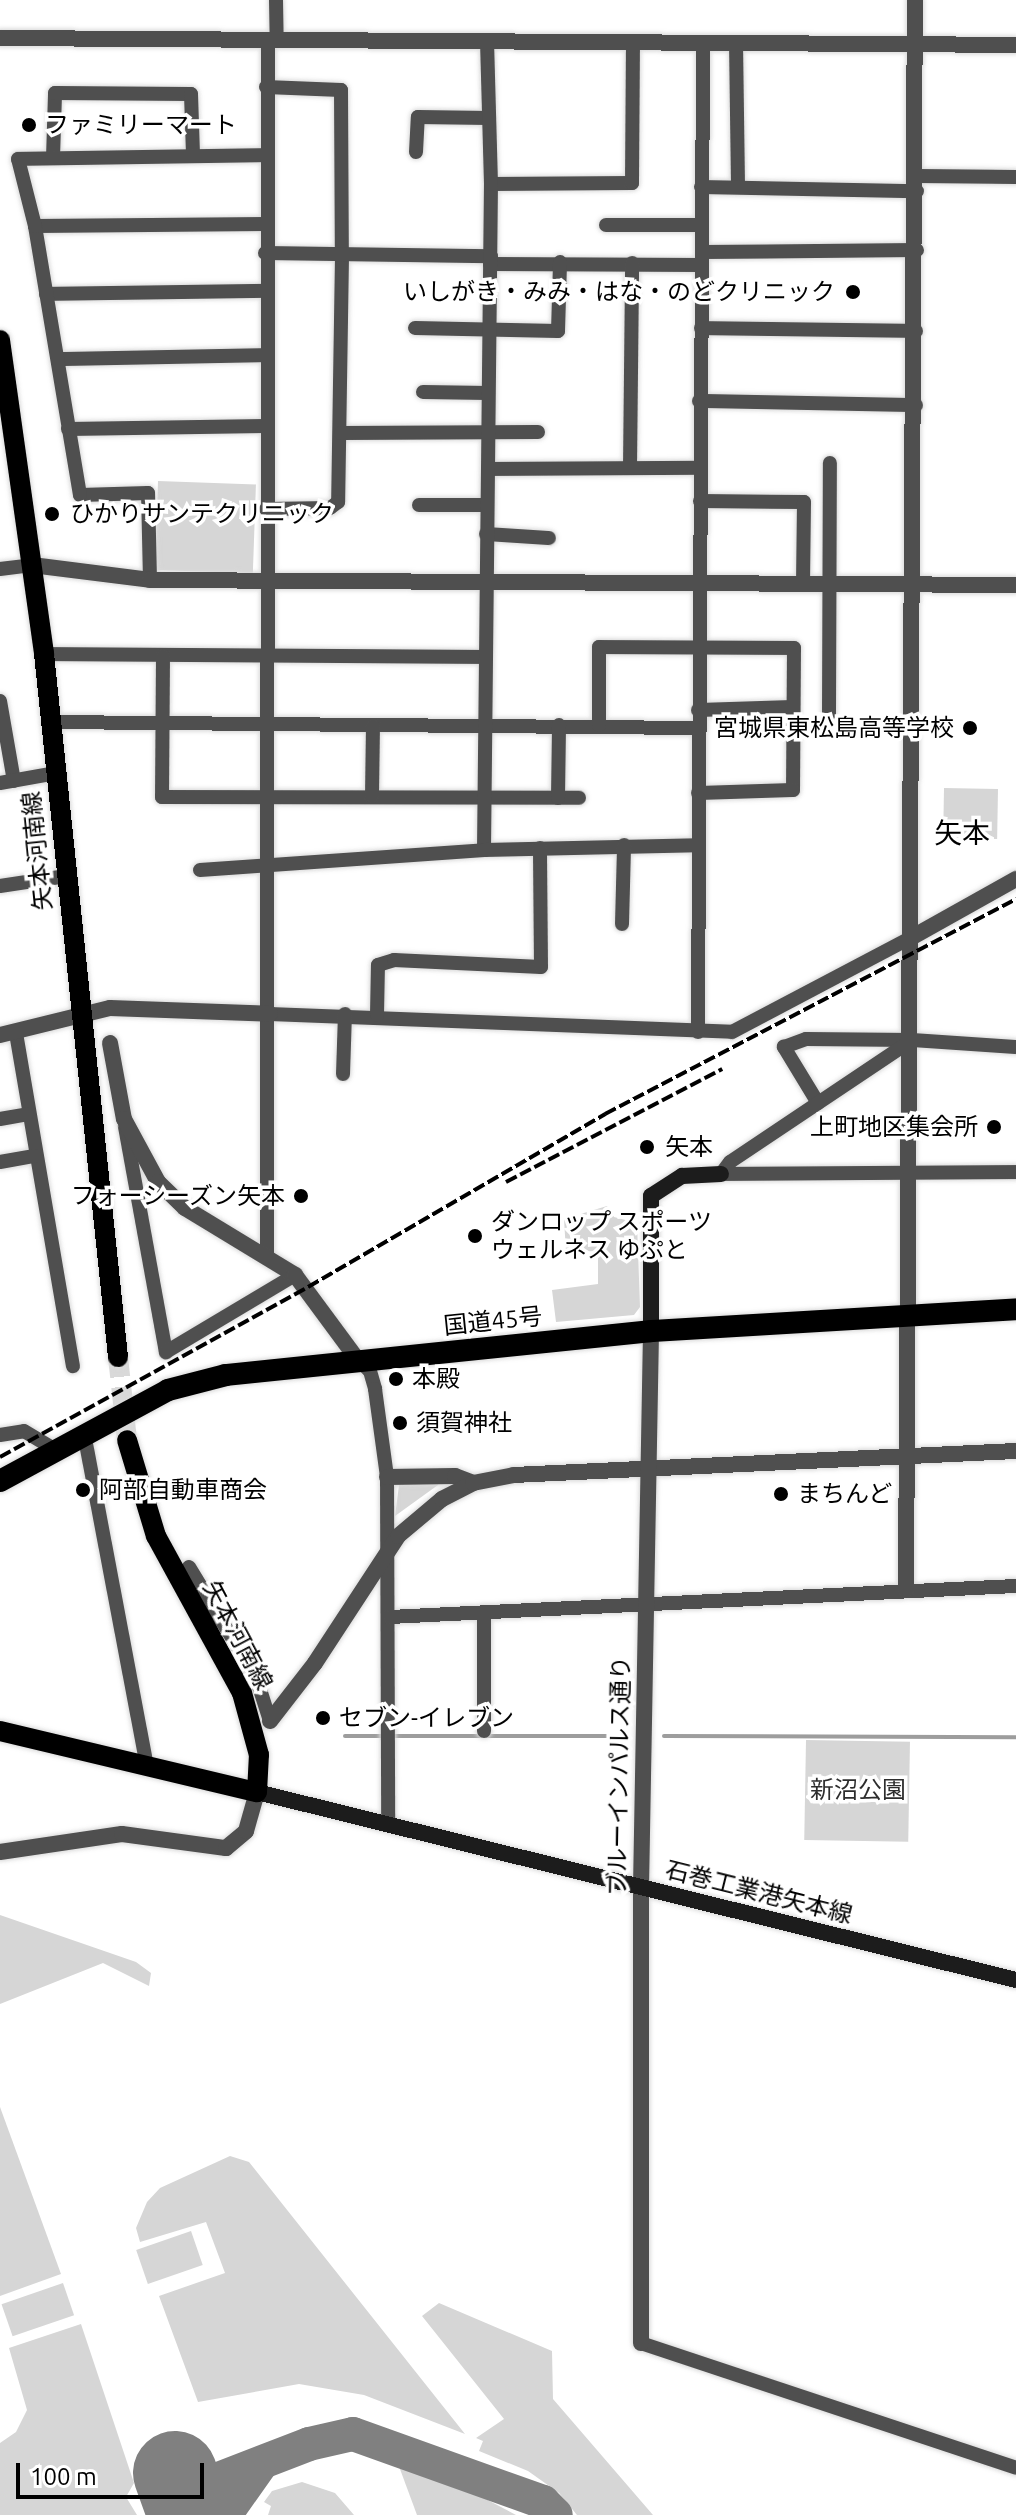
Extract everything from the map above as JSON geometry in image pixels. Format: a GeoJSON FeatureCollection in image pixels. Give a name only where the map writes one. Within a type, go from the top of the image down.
{"type":"FeatureCollection","features":[{"type":"Feature","properties":{"kind":"highway","name":"国道45号"},"geometry":{"type":"LineString","coordinates":[[0,1481],[168,1390],[195,1382],[358,1360],[651,1331],[1016,1309]]}},
{"type":"Feature","properties":{"kind":"main road","name":"矢本河南線"},"geometry":{"type":"LineString","coordinates":[[1,347],[44,654],[118,1357]]}},
{"type":"Feature","properties":{"kind":"main road","name":"ブルーインパルス通り"},"geometry":{"type":"LineString","coordinates":[[651,1331],[648,1210],[651,1196],[673,1179],[721,1174]]}},
{"type":"Feature","properties":{"kind":"main road","name":"矢本河南線"},"geometry":{"type":"LineString","coordinates":[[127,1440],[156,1536],[242,1693],[259,1755],[257,1792]]}},
{"type":"Feature","properties":{"kind":"main road"},"geometry":{"type":"LineString","coordinates":[[0,1731],[257,1792]]}},
{"type":"Feature","properties":{"kind":"main road","name":"石巻工業港矢本線"},"geometry":{"type":"LineString","coordinates":[[257,1792],[1016,1980]]}},
{"type":"Feature","properties":{"kind":"street"},"geometry":{"type":"LineString","coordinates":[[267,1254],[269,655],[264,291],[266,87],[276,0]]}},
{"type":"Feature","properties":{"kind":"street"},"geometry":{"type":"LineString","coordinates":[[906,1590],[914,936],[915,0]]}},
{"type":"Feature","properties":{"kind":"street"},"geometry":{"type":"LineString","coordinates":[[0,38],[1016,45]]}},
{"type":"Feature","properties":{"kind":"street"},"geometry":{"type":"LineString","coordinates":[[484,850],[487,328],[491,184],[487,41]]}},
{"type":"Feature","properties":{"kind":"street"},"geometry":{"type":"LineString","coordinates":[[491,184],[632,183],[633,42]]}},
{"type":"Feature","properties":{"kind":"street"},"geometry":{"type":"LineString","coordinates":[[736,42],[738,185]]}},
{"type":"Feature","properties":{"kind":"street"},"geometry":{"type":"LineString","coordinates":[[698,1032],[698,710],[702,581],[698,468],[703,44]]}},
{"type":"Feature","properties":{"kind":"street"},"geometry":{"type":"LineString","coordinates":[[266,87],[341,90],[342,256],[338,502],[330,508],[266,509]]}},
{"type":"Feature","properties":{"kind":"street"},"geometry":{"type":"LineString","coordinates":[[53,158],[55,93],[191,94],[193,155]]}},
{"type":"Feature","properties":{"kind":"street"},"geometry":{"type":"LineString","coordinates":[[416,152],[418,117],[489,118]]}},
{"type":"Feature","properties":{"kind":"street"},"geometry":{"type":"LineString","coordinates":[[150,580],[148,493],[80,495],[35,226],[18,159],[267,155]]}},
{"type":"Feature","properties":{"kind":"street"},"geometry":{"type":"LineString","coordinates":[[701,187],[917,183],[1016,177]]}},
{"type":"Feature","properties":{"kind":"street"},"geometry":{"type":"LineString","coordinates":[[35,226],[266,224]]}},
{"type":"Feature","properties":{"kind":"street"},"geometry":{"type":"LineString","coordinates":[[606,225],[700,225]]}},
{"type":"Feature","properties":{"kind":"street"},"geometry":{"type":"LineString","coordinates":[[265,253],[632,263],[917,250]]}},
{"type":"Feature","properties":{"kind":"street"},"geometry":{"type":"LineString","coordinates":[[415,328],[558,331],[560,262]]}},
{"type":"Feature","properties":{"kind":"street"},"geometry":{"type":"LineString","coordinates":[[630,467],[632,263]]}},
{"type":"Feature","properties":{"kind":"street"},"geometry":{"type":"LineString","coordinates":[[46,294],[264,291]]}},
{"type":"Feature","properties":{"kind":"street"},"geometry":{"type":"LineString","coordinates":[[701,328],[916,331]]}},
{"type":"Feature","properties":{"kind":"street"},"geometry":{"type":"LineString","coordinates":[[58,359],[265,355]]}},
{"type":"Feature","properties":{"kind":"street"},"geometry":{"type":"LineString","coordinates":[[423,392],[488,393]]}},
{"type":"Feature","properties":{"kind":"street"},"geometry":{"type":"LineString","coordinates":[[699,401],[916,405]]}},
{"type":"Feature","properties":{"kind":"street"},"geometry":{"type":"LineString","coordinates":[[68,429],[265,426]]}},
{"type":"Feature","properties":{"kind":"street"},"geometry":{"type":"LineString","coordinates":[[341,433],[538,432]]}},
{"type":"Feature","properties":{"kind":"street"},"geometry":{"type":"LineString","coordinates":[[829,714],[830,463]]}},
{"type":"Feature","properties":{"kind":"street"},"geometry":{"type":"LineString","coordinates":[[488,469],[698,468]]}},
{"type":"Feature","properties":{"kind":"street"},"geometry":{"type":"LineString","coordinates":[[700,501],[804,502],[803,581]]}},
{"type":"Feature","properties":{"kind":"street"},"geometry":{"type":"LineString","coordinates":[[419,505],[486,505]]}},
{"type":"Feature","properties":{"kind":"street"},"geometry":{"type":"LineString","coordinates":[[486,534],[549,538]]}},
{"type":"Feature","properties":{"kind":"street"},"geometry":{"type":"LineString","coordinates":[[0,569],[32,565],[150,580],[485,578],[1016,585]]}},
{"type":"Feature","properties":{"kind":"street"},"geometry":{"type":"LineString","coordinates":[[599,725],[599,647],[794,648],[793,790],[698,793]]}},
{"type":"Feature","properties":{"kind":"street"},"geometry":{"type":"LineString","coordinates":[[44,654],[484,657]]}},
{"type":"Feature","properties":{"kind":"street"},"geometry":{"type":"LineString","coordinates":[[163,656],[162,797],[579,798]]}},
{"type":"Feature","properties":{"kind":"street"},"geometry":{"type":"LineString","coordinates":[[0,701],[7,782],[56,773]]}},
{"type":"Feature","properties":{"kind":"street"},"geometry":{"type":"LineString","coordinates":[[698,710],[793,707]]}},
{"type":"Feature","properties":{"kind":"street"},"geometry":{"type":"LineString","coordinates":[[49,722],[698,728]]}},
{"type":"Feature","properties":{"kind":"street"},"geometry":{"type":"LineString","coordinates":[[558,798],[559,725]]}},
{"type":"Feature","properties":{"kind":"street"},"geometry":{"type":"LineString","coordinates":[[372,796],[373,726]]}},
{"type":"Feature","properties":{"kind":"street"},"geometry":{"type":"LineString","coordinates":[[622,924],[624,845]]}},
{"type":"Feature","properties":{"kind":"street"},"geometry":{"type":"LineString","coordinates":[[200,870],[484,850],[697,845]]}},
{"type":"Feature","properties":{"kind":"street"},"geometry":{"type":"LineString","coordinates":[[377,1015],[378,965],[394,960],[541,967],[540,848]]}},
{"type":"Feature","properties":{"kind":"street"},"geometry":{"type":"LineString","coordinates":[[0,886],[66,876]]}},
{"type":"Feature","properties":{"kind":"street"},"geometry":{"type":"LineString","coordinates":[[73,1366],[27,1114],[8,1034],[110,1008],[377,1015],[732,1032],[758,1023],[1016,879]]}},
{"type":"Feature","properties":{"kind":"street"},"geometry":{"type":"LineString","coordinates":[[343,1074],[345,1014]]}},
{"type":"Feature","properties":{"kind":"street"},"geometry":{"type":"LineString","coordinates":[[818,1103],[784,1047],[806,1039],[912,1040],[1016,1047]]}},
{"type":"Feature","properties":{"kind":"street"},"geometry":{"type":"LineString","coordinates":[[721,1174],[730,1162],[912,1040]]}},
{"type":"Feature","properties":{"kind":"street"},"geometry":{"type":"LineString","coordinates":[[110,1043],[166,1352],[295,1275]]}},
{"type":"Feature","properties":{"kind":"street"},"geometry":{"type":"LineString","coordinates":[[0,1119],[27,1114]]}},
{"type":"Feature","properties":{"kind":"street"},"geometry":{"type":"LineString","coordinates":[[124,1119],[142,1158],[185,1208],[267,1254],[295,1275],[358,1360],[370,1371],[387,1477],[384,1556],[390,1617],[388,1824]]}},
{"type":"Feature","properties":{"kind":"street"},"geometry":{"type":"LineString","coordinates":[[0,1162],[34,1156]]}},
{"type":"Feature","properties":{"kind":"street"},"geometry":{"type":"LineString","coordinates":[[721,1174],[1016,1172]]}},
{"type":"Feature","properties":{"kind":"street","name":"ブルーインパルス通り"},"geometry":{"type":"LineString","coordinates":[[641,2343],[641,1888],[651,1331]]}},
{"type":"Feature","properties":{"kind":"street"},"geometry":{"type":"LineString","coordinates":[[0,1435],[24,1431],[56,1450]]}},
{"type":"Feature","properties":{"kind":"street"},"geometry":{"type":"LineString","coordinates":[[84,1433],[147,1767]]}},
{"type":"Feature","properties":{"kind":"street"},"geometry":{"type":"LineString","coordinates":[[270,1721],[315,1663],[384,1556],[416,1518],[473,1483],[514,1475],[1016,1451]]}},
{"type":"Feature","properties":{"kind":"street"},"geometry":{"type":"LineString","coordinates":[[387,1477],[455,1476],[473,1483]]}},
{"type":"Feature","properties":{"kind":"street"},"geometry":{"type":"LineString","coordinates":[[189,1567],[256,1677],[270,1721]]}},
{"type":"Feature","properties":{"kind":"street"},"geometry":{"type":"LineString","coordinates":[[390,1617],[1016,1586]]}},
{"type":"Feature","properties":{"kind":"street"},"geometry":{"type":"LineString","coordinates":[[484,1613],[484,1731]]}},
{"type":"Feature","properties":{"kind":"street"},"geometry":{"type":"LineString","coordinates":[[0,1852],[122,1834],[226,1848],[246,1831],[257,1792]]}},
{"type":"Feature","properties":{"kind":"street"},"geometry":{"type":"LineString","coordinates":[[641,2343],[1016,2468]]}},
{"type":"Feature","properties":{"kind":"green space"},"geometry":{"type":"Polygon","coordinates":[[[158,481],[256,484],[253,573],[155,570],[158,481]]]}},
{"type":"Feature","properties":{"kind":"green space"},"geometry":{"type":"Polygon","coordinates":[[[944,788],[998,789],[997,839],[943,838],[944,788]]]}},
{"type":"Feature","properties":{"kind":"green space"},"geometry":{"type":"Polygon","coordinates":[[[607,1206],[614,1217],[637,1223],[640,1307],[634,1315],[556,1322],[552,1290],[598,1284],[598,1251],[566,1252],[564,1219],[607,1206]]]}},
{"type":"Feature","properties":{"kind":"green space"},"geometry":{"type":"Polygon","coordinates":[[[440,1478],[438,1485],[395,1516],[399,1485],[440,1478]]]}},
{"type":"Feature","properties":{"kind":"green space","name":"新沼公園"},"geometry":{"type":"Polygon","coordinates":[[[806,1740],[910,1742],[908,1842],[804,1840],[806,1740]]]}},
{"type":"Feature","properties":{"kind":"green space"},"geometry":{"type":"Polygon","coordinates":[[[0,1915],[136,1962],[151,1973],[149,1986],[103,1963],[0,2004],[0,1915]]]}},
{"type":"Feature","properties":{"kind":"green space"},"geometry":{"type":"Polygon","coordinates":[[[0,2107],[61,2274],[0,2296],[0,2107]]]}},
{"type":"Feature","properties":{"kind":"green space"},"geometry":{"type":"Polygon","coordinates":[[[230,2156],[249,2162],[465,2434],[364,2395],[299,2384],[198,2402],[159,2296],[225,2273],[206,2222],[140,2242],[136,2228],[147,2202],[160,2188],[230,2156]]]}},
{"type":"Feature","properties":{"kind":"green space"},"geometry":{"type":"Polygon","coordinates":[[[191,2231],[203,2265],[148,2284],[136,2250],[191,2231]]]}},
{"type":"Feature","properties":{"kind":"green space"},"geometry":{"type":"Polygon","coordinates":[[[63,2283],[74,2315],[13,2336],[2,2304],[63,2283]]]}},
{"type":"Feature","properties":{"kind":"green space"},"geometry":{"type":"Polygon","coordinates":[[[439,2303],[552,2351],[553,2399],[653,2515],[577,2515],[559,2493],[528,2471],[479,2451],[483,2441],[476,2438],[504,2419],[422,2316],[439,2303]]]}},
{"type":"Feature","properties":{"kind":"green space"},"geometry":{"type":"Polygon","coordinates":[[[81,2324],[134,2483],[126,2497],[137,2515],[0,2515],[0,2443],[16,2432],[27,2410],[9,2348],[81,2324]]]}},
{"type":"Feature","properties":{"kind":"green space"},"geometry":{"type":"Polygon","coordinates":[[[397,2461],[463,2487],[516,2515],[417,2515],[397,2461]]]}},
{"type":"Feature","properties":{"kind":"green space"},"geometry":{"type":"Polygon","coordinates":[[[302,2482],[335,2493],[354,2515],[268,2515],[271,2506],[264,2502],[272,2491],[302,2482]]]}},
{"type":"Feature","properties":{"kind":"waterway"},"geometry":{"type":"LineString","coordinates":[[345,1736],[382,1736]]}},
{"type":"Feature","properties":{"kind":"waterway"},"geometry":{"type":"LineString","coordinates":[[391,1736],[627,1736]]}},
{"type":"Feature","properties":{"kind":"waterway"},"geometry":{"type":"LineString","coordinates":[[664,1736],[1016,1737]]}},
{"type":"Feature","properties":{"kind":"taxiway"},"geometry":{"type":"LineString","coordinates":[[182,2493],[309,2444],[353,2434],[543,2502],[556,2515]]}},
{"type":"Feature","properties":{"kind":"taxiway"},"geometry":{"type":"LineString","coordinates":[[225,2515],[261,2464]]}},
{"type":"Feature","properties":{"kind":"runway"},"geometry":{"type":"LineString","coordinates":[[175,2473],[190,2515]]}},
{"type":"Feature","properties":{"kind":"tunnel"},"geometry":{"type":"LineString","coordinates":[[118,1357],[127,1440]]}},
{"type":"Feature","properties":{"kind":"railway"},"geometry":{"type":"LineString","coordinates":[[0,1457],[308,1287],[605,1114],[1016,899]]}},
{"type":"Feature","properties":{"kind":"railway"},"geometry":{"type":"LineString","coordinates":[[506,1182],[722,1069]]}},
{"type":"Feature","properties":{"kind":"place","name":"ファミリーマート"},"geometry":{"type":"Point","coordinates":[29,125]}},
{"type":"Feature","properties":{"kind":"place","name":"いしがき・みみ・はな・のどクリニック"},"geometry":{"type":"Point","coordinates":[853,292]}},
{"type":"Feature","properties":{"kind":"place","name":"ひかりサンテクリニック"},"geometry":{"type":"Point","coordinates":[52,514]}},
{"type":"Feature","properties":{"kind":"place","name":"宮城県東松島高等学校"},"geometry":{"type":"Point","coordinates":[970,728]}},
{"type":"Feature","properties":{"kind":"place","name":"上町地区集会所"},"geometry":{"type":"Point","coordinates":[994,1127]}},
{"type":"Feature","properties":{"kind":"place","name":"矢本"},"geometry":{"type":"Point","coordinates":[647,1147]}},
{"type":"Feature","properties":{"kind":"place","name":"フォーシーズン矢本"},"geometry":{"type":"Point","coordinates":[301,1196]}},
{"type":"Feature","properties":{"kind":"place","name":"ダンロップ スポーツ ウェルネス ゆぷと"},"geometry":{"type":"Point","coordinates":[475,1236]}},
{"type":"Feature","properties":{"kind":"place","name":"本殿"},"geometry":{"type":"Point","coordinates":[396,1379]}},
{"type":"Feature","properties":{"kind":"place","name":"須賀神社"},"geometry":{"type":"Point","coordinates":[400,1423]}},
{"type":"Feature","properties":{"kind":"place","name":"阿部自動車商会"},"geometry":{"type":"Point","coordinates":[83,1490]}},
{"type":"Feature","properties":{"kind":"place","name":"まちんど"},"geometry":{"type":"Point","coordinates":[781,1494]}},
{"type":"Feature","properties":{"kind":"place","name":"セブン-イレブン"},"geometry":{"type":"Point","coordinates":[323,1718]}},
{"type":"Feature","properties":{"kind":"district","name":"矢本"},"geometry":{"type":"Point","coordinates":[962,833]}}]}
